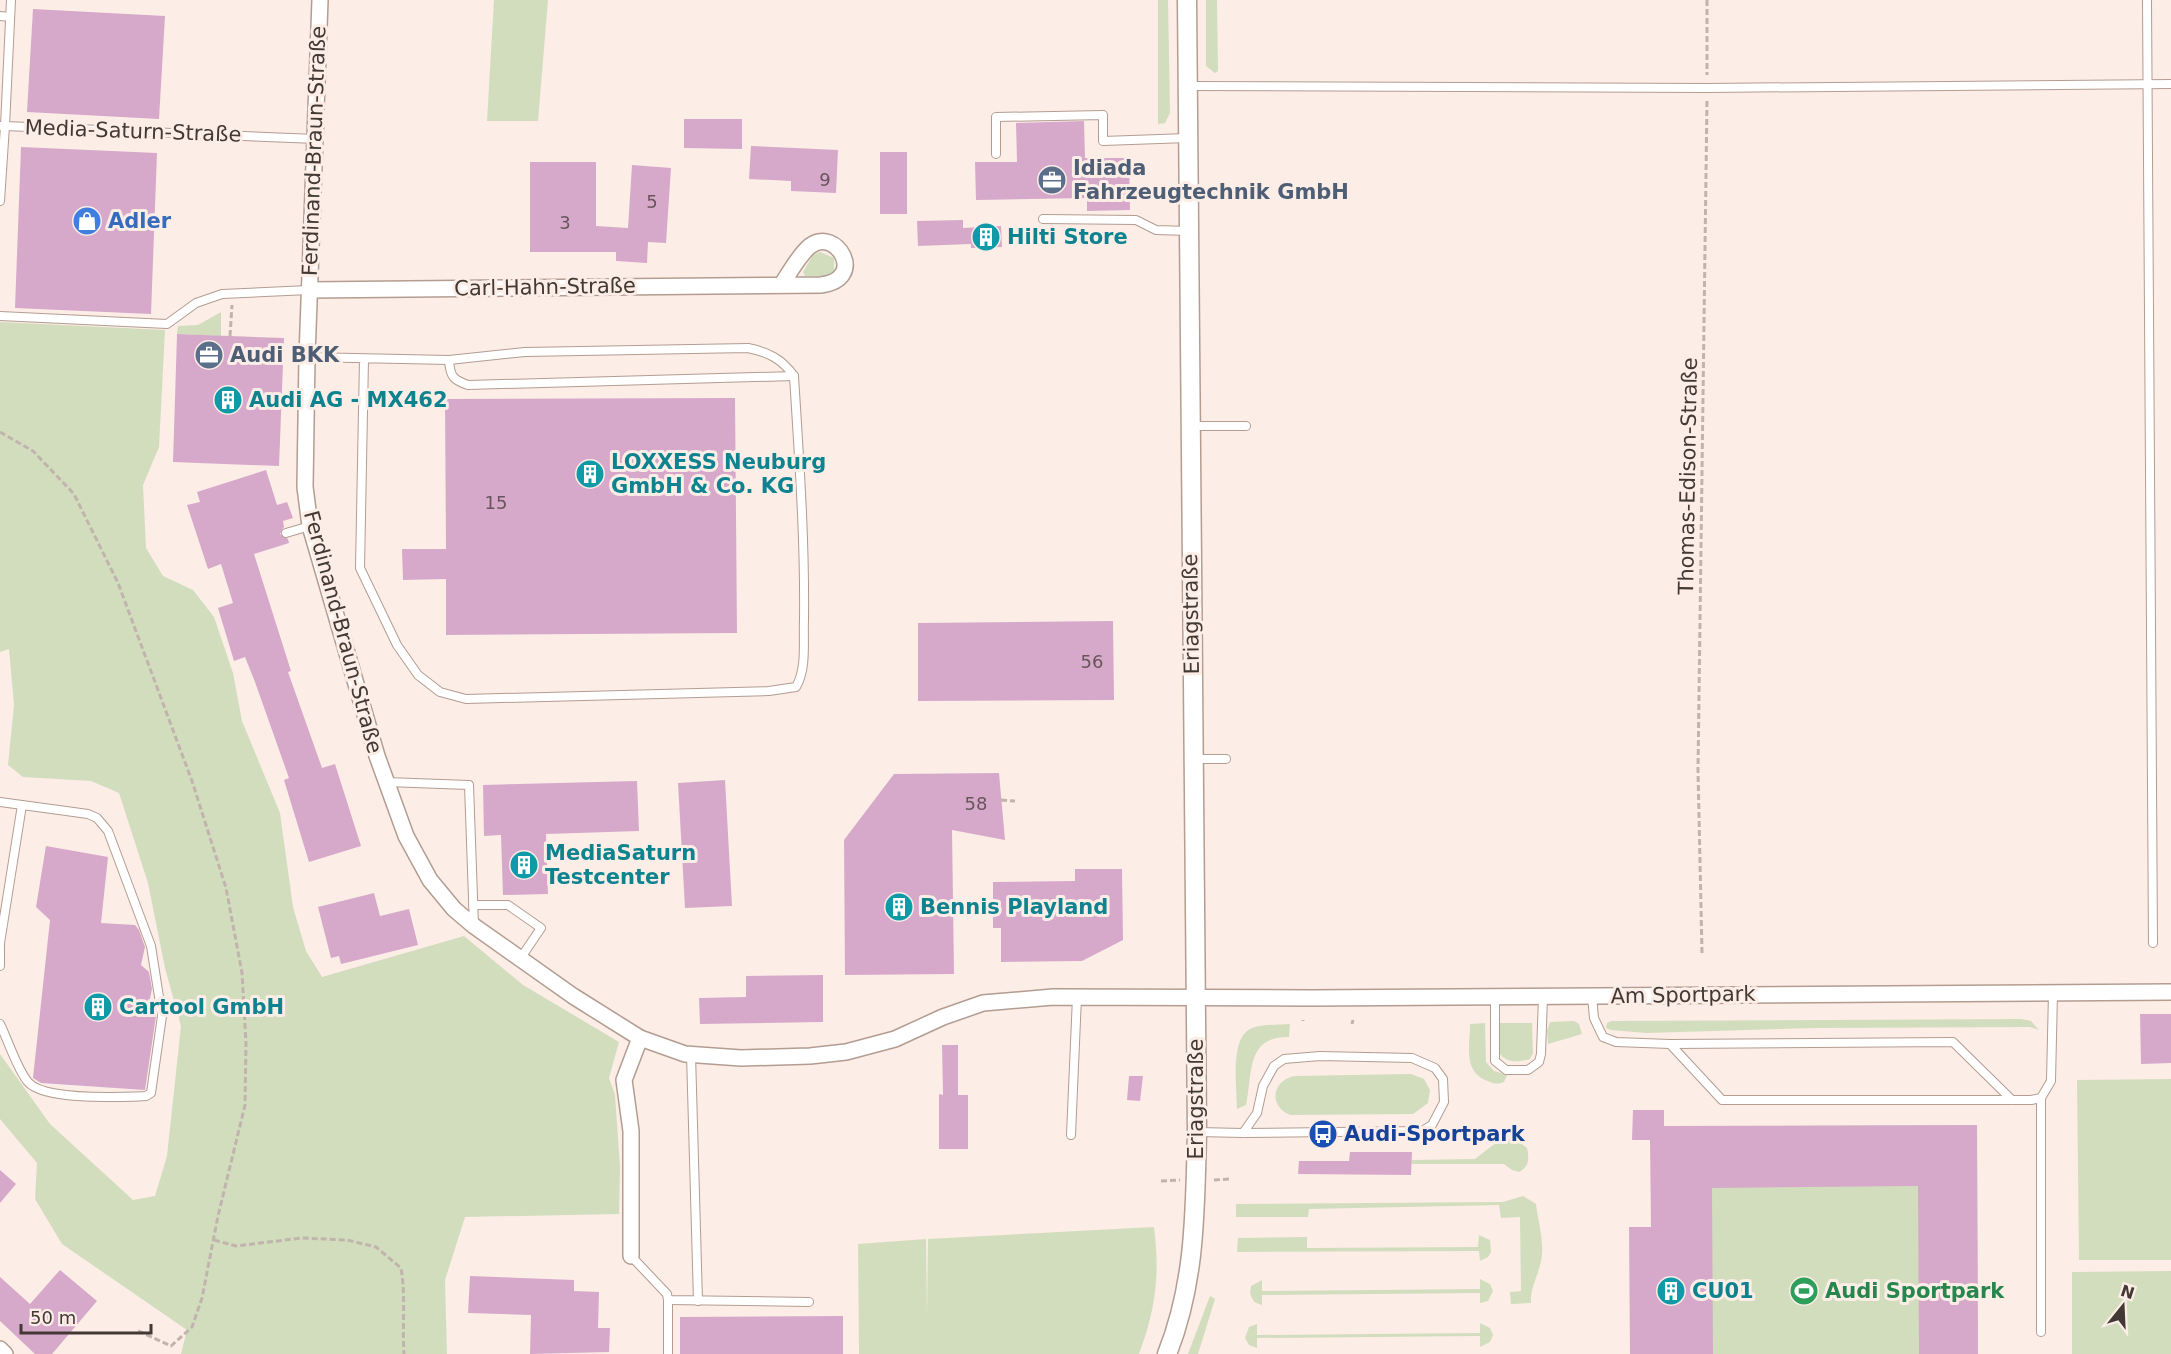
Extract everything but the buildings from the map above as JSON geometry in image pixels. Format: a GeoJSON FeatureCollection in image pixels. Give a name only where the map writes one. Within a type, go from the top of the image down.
{"type":"FeatureCollection","features":[{"type":"Feature","properties":{"kind":"street","name":"Ferdinand-Braun-Straße"},"geometry":{"type":"LineString","coordinates":[[320,0],[307,357],[305,487],[310,526],[386,782],[406,837],[430,880],[454,909],[520,959],[640,1038],[691,1054],[741,1058],[810,1056],[846,1052],[895,1039],[943,1017],[983,1004],[1077,997],[1196,998]]}},
{"type":"Feature","properties":{"kind":"street","name":"Eriagstraße"},"geometry":{"type":"LineString","coordinates":[[1167,1354],[1185,1302],[1194,1227],[1197,1132],[1187,0]]}},
{"type":"Feature","properties":{"kind":"street","name":"Carl-Hahn-Straße"},"geometry":{"type":"LineString","coordinates":[[309,290],[782,284]]}},
{"type":"Feature","properties":{"kind":"street","name":"Am Sportpark"},"geometry":{"type":"LineString","coordinates":[[1196,998],[2171,992]]}},
{"type":"Feature","properties":{"kind":"street"},"geometry":{"type":"LineString","coordinates":[[631,1256],[632,1131],[624,1080],[640,1038]]}},
{"type":"Feature","properties":{"kind":"street"},"geometry":{"type":"LineString","coordinates":[[0,1349],[5,1354]]}},
{"type":"Feature","properties":{"kind":"lane","name":"Media-Saturn-Straße"},"geometry":{"type":"LineString","coordinates":[[12,0],[4,75],[2,126],[316,139]]}},
{"type":"Feature","properties":{"kind":"lane"},"geometry":{"type":"LineString","coordinates":[[2147,0],[2153,943]]}},
{"type":"Feature","properties":{"kind":"lane"},"geometry":{"type":"LineString","coordinates":[[0,16],[10,16]]}},
{"type":"Feature","properties":{"kind":"lane"},"geometry":{"type":"LineString","coordinates":[[1188,86],[1707,88],[2171,84]]}},
{"type":"Feature","properties":{"kind":"lane"},"geometry":{"type":"LineString","coordinates":[[996,154],[996,117],[1103,115],[1104,141],[1188,138]]}},
{"type":"Feature","properties":{"kind":"lane"},"geometry":{"type":"LineString","coordinates":[[0,201],[2,126]]}},
{"type":"Feature","properties":{"kind":"lane"},"geometry":{"type":"LineString","coordinates":[[1043,219],[1136,220],[1156,230],[1189,231]]}},
{"type":"Feature","properties":{"kind":"lane"},"geometry":{"type":"LineString","coordinates":[[0,316],[167,324],[196,303],[233,293],[309,290]]}},
{"type":"Feature","properties":{"kind":"lane"},"geometry":{"type":"LineString","coordinates":[[307,357],[449,360],[525,352],[747,348],[765,351],[786,364],[794,376],[805,556],[803,659],[801,678],[796,687],[769,691],[466,699],[440,692],[418,675],[397,645],[360,568],[364,359]]}},
{"type":"Feature","properties":{"kind":"lane"},"geometry":{"type":"LineString","coordinates":[[449,360],[450,375],[456,381],[468,386],[794,376]]}},
{"type":"Feature","properties":{"kind":"lane"},"geometry":{"type":"LineString","coordinates":[[1190,426],[1246,426]]}},
{"type":"Feature","properties":{"kind":"lane"},"geometry":{"type":"LineString","coordinates":[[286,533],[310,526]]}},
{"type":"Feature","properties":{"kind":"lane"},"geometry":{"type":"LineString","coordinates":[[1193,759],[1226,759]]}},
{"type":"Feature","properties":{"kind":"lane"},"geometry":{"type":"LineString","coordinates":[[386,782],[469,785],[474,926]]}},
{"type":"Feature","properties":{"kind":"lane"},"geometry":{"type":"LineString","coordinates":[[0,802],[88,814],[97,818],[108,831],[152,946],[162,1016],[152,1093],[146,1096],[83,1098],[35,1086],[29,1083],[0,1024]]}},
{"type":"Feature","properties":{"kind":"lane"},"geometry":{"type":"LineString","coordinates":[[0,966],[0,944],[22,805]]}},
{"type":"Feature","properties":{"kind":"lane"},"geometry":{"type":"LineString","coordinates":[[473,905],[508,905],[541,928],[520,959]]}},
{"type":"Feature","properties":{"kind":"lane"},"geometry":{"type":"LineString","coordinates":[[2041,1332],[2041,1098],[2051,1080],[2053,991]]}},
{"type":"Feature","properties":{"kind":"lane"},"geometry":{"type":"LineString","coordinates":[[1495,997],[1495,1061],[1506,1070],[1528,1070],[1534,1067],[1541,1054],[1543,996]]}},
{"type":"Feature","properties":{"kind":"lane"},"geometry":{"type":"LineString","coordinates":[[1592,996],[1594,1018],[1603,1037],[1616,1042],[1670,1044],[1953,1042],[2013,1100]]}},
{"type":"Feature","properties":{"kind":"lane"},"geometry":{"type":"LineString","coordinates":[[1071,1135],[1077,997]]}},
{"type":"Feature","properties":{"kind":"lane"},"geometry":{"type":"LineString","coordinates":[[1670,1044],[1722,1100],[2013,1100],[2041,1098]]}},
{"type":"Feature","properties":{"kind":"lane"},"geometry":{"type":"LineString","coordinates":[[691,1054],[698,1301]]}},
{"type":"Feature","properties":{"kind":"lane"},"geometry":{"type":"LineString","coordinates":[[1197,1132],[1242,1133],[1422,1131],[1432,1125],[1439,1115],[1444,1102],[1443,1079],[1435,1068],[1412,1058],[1320,1056],[1284,1059],[1268,1074],[1257,1113],[1242,1133]]}},
{"type":"Feature","properties":{"kind":"lane"},"geometry":{"type":"LineString","coordinates":[[631,1256],[667,1294],[668,1354]]}},
{"type":"Feature","properties":{"kind":"lane"},"geometry":{"type":"LineString","coordinates":[[668,1300],[809,1302]]}},
{"type":"Feature","properties":{"kind":"path","name":"Thomas-Edison-Straße"},"geometry":{"type":"LineString","coordinates":[[1702,953],[1698,770],[1707,0]]}},
{"type":"Feature","properties":{"kind":"path"},"geometry":{"type":"LineString","coordinates":[[230,336],[233,293]]}},
{"type":"Feature","properties":{"kind":"path"},"geometry":{"type":"LineString","coordinates":[[0,432],[33,452],[74,494],[122,594],[192,781],[226,888],[242,974],[246,1043],[245,1105],[202,1298],[192,1327],[171,1346],[135,1330]]}},
{"type":"Feature","properties":{"kind":"path"},"geometry":{"type":"LineString","coordinates":[[1001,800],[1015,801]]}},
{"type":"Feature","properties":{"kind":"path"},"geometry":{"type":"LineString","coordinates":[[214,1240],[236,1246],[302,1238],[347,1240],[376,1247],[401,1268],[405,1293],[402,1325],[404,1354]]}},
{"type":"Feature","properties":{"kind":"green space"},"geometry":{"type":"Polygon","coordinates":[[[494,0],[548,0],[538,121],[487,121],[494,0]]]}},
{"type":"Feature","properties":{"kind":"green space"},"geometry":{"type":"Polygon","coordinates":[[[1158,0],[1168,0],[1170,113],[1165,123],[1158,124],[1158,0]]]}},
{"type":"Feature","properties":{"kind":"green space"},"geometry":{"type":"Polygon","coordinates":[[[1206,0],[1217,0],[1218,71],[1215,73],[1206,66],[1206,0]]]}},
{"type":"Feature","properties":{"kind":"green space"},"geometry":{"type":"Polygon","coordinates":[[[820,252],[834,258],[834,272],[827,276],[805,276],[803,272],[813,255],[820,252]]]}},
{"type":"Feature","properties":{"kind":"green space"},"geometry":{"type":"Polygon","coordinates":[[[221,312],[221,336],[177,334],[178,326],[198,325],[221,312]]]}},
{"type":"Feature","properties":{"kind":"green space"},"geometry":{"type":"Polygon","coordinates":[[[0,322],[165,330],[159,447],[143,485],[146,548],[163,576],[193,590],[214,617],[233,673],[242,721],[280,813],[293,907],[306,951],[322,977],[464,936],[523,985],[619,1042],[609,1078],[615,1095],[620,1167],[619,1214],[465,1217],[445,1280],[447,1354],[181,1354],[187,1330],[62,1244],[35,1199],[37,1163],[0,1119],[0,1054],[50,1124],[133,1200],[155,1196],[167,1156],[181,1026],[165,968],[148,883],[119,793],[91,781],[23,777],[8,765],[14,705],[9,649],[0,652],[0,322]]]}},
{"type":"Feature","properties":{"kind":"green space"},"geometry":{"type":"Polygon","coordinates":[[[2021,1019],[2031,1021],[2039,1030],[2030,1027],[1816,1028],[1647,1033],[1606,1028],[1607,1023],[1611,1021],[2021,1019]]]}},
{"type":"Feature","properties":{"kind":"green space"},"geometry":{"type":"Polygon","coordinates":[[[1574,1021],[1579,1024],[1582,1034],[1548,1044],[1547,1031],[1550,1022],[1574,1021]]]}},
{"type":"Feature","properties":{"kind":"green space"},"geometry":{"type":"Polygon","coordinates":[[[1485,1023],[1486,1062],[1494,1071],[1507,1075],[1501,1083],[1494,1083],[1478,1076],[1473,1070],[1469,1056],[1470,1024],[1485,1023]]]}},
{"type":"Feature","properties":{"kind":"green space"},"geometry":{"type":"Polygon","coordinates":[[[1499,1023],[1532,1023],[1533,1053],[1530,1059],[1513,1061],[1502,1056],[1499,1052],[1499,1023]]]}},
{"type":"Feature","properties":{"kind":"green space"},"geometry":{"type":"Polygon","coordinates":[[[1290,1024],[1289,1037],[1275,1038],[1258,1050],[1251,1070],[1246,1105],[1237,1109],[1237,1052],[1245,1033],[1252,1028],[1266,1025],[1290,1024]]]}},
{"type":"Feature","properties":{"kind":"green space"},"geometry":{"type":"Polygon","coordinates":[[[1411,1074],[1424,1079],[1430,1090],[1428,1103],[1413,1114],[1290,1115],[1278,1106],[1276,1100],[1281,1083],[1295,1076],[1411,1074]]]}},
{"type":"Feature","properties":{"kind":"green space"},"geometry":{"type":"Polygon","coordinates":[[[2171,1079],[2171,1260],[2079,1260],[2077,1080],[2171,1079]]]}},
{"type":"Feature","properties":{"kind":"green space","name":"Audi Sportpark"},"geometry":{"type":"Polygon","coordinates":[[[1977,1125],[1978,1354],[1630,1354],[1651,1227],[1664,1126],[1977,1125]]]}},
{"type":"Feature","properties":{"kind":"green space"},"geometry":{"type":"Polygon","coordinates":[[[1513,1137],[1527,1148],[1528,1152],[1527,1164],[1519,1172],[1504,1164],[1411,1164],[1412,1160],[1475,1159],[1493,1145],[1513,1137]]]}},
{"type":"Feature","properties":{"kind":"green space"},"geometry":{"type":"Polygon","coordinates":[[[1523,1196],[1536,1204],[1542,1240],[1541,1261],[1531,1303],[1511,1304],[1510,1292],[1521,1291],[1520,1217],[1501,1218],[1499,1205],[1309,1209],[1308,1217],[1236,1217],[1236,1204],[1503,1202],[1523,1196]]]}},
{"type":"Feature","properties":{"kind":"green space"},"geometry":{"type":"Polygon","coordinates":[[[1154,1227],[1157,1261],[1155,1291],[1149,1322],[1139,1354],[859,1354],[858,1244],[926,1239],[927,1315],[928,1239],[1154,1227]]]}},
{"type":"Feature","properties":{"kind":"green space"},"geometry":{"type":"Polygon","coordinates":[[[1479,1235],[1490,1240],[1491,1252],[1488,1257],[1480,1261],[1479,1251],[1237,1252],[1238,1238],[1307,1237],[1307,1248],[1478,1247],[1479,1235]]]}},
{"type":"Feature","properties":{"kind":"green space"},"geometry":{"type":"Polygon","coordinates":[[[2171,1271],[2171,1354],[2072,1354],[2072,1272],[2171,1271]]]}},
{"type":"Feature","properties":{"kind":"green space"},"geometry":{"type":"Polygon","coordinates":[[[1480,1279],[1490,1284],[1493,1291],[1488,1301],[1480,1303],[1480,1293],[1262,1295],[1262,1305],[1254,1302],[1250,1294],[1251,1286],[1262,1280],[1262,1291],[1480,1289],[1480,1279]]]}},
{"type":"Feature","properties":{"kind":"green space"},"geometry":{"type":"Polygon","coordinates":[[[1210,1296],[1215,1299],[1198,1354],[1188,1354],[1210,1296]]]}},
{"type":"Feature","properties":{"kind":"green space"},"geometry":{"type":"Polygon","coordinates":[[[1480,1323],[1490,1328],[1493,1335],[1490,1342],[1480,1347],[1480,1336],[1257,1338],[1257,1348],[1249,1345],[1245,1338],[1249,1327],[1257,1324],[1257,1335],[1480,1333],[1480,1323]]]}},
{"type":"Feature","properties":{"kind":"place","name":"Idiada Fahrzeugtechnik GmbH"},"geometry":{"type":"Point","coordinates":[1052,180]}},
{"type":"Feature","properties":{"kind":"place","name":"Adler"},"geometry":{"type":"Point","coordinates":[87,221]}},
{"type":"Feature","properties":{"kind":"place","name":"Hilti Store"},"geometry":{"type":"Point","coordinates":[986,237]}},
{"type":"Feature","properties":{"kind":"place","name":"Audi BKK"},"geometry":{"type":"Point","coordinates":[209,355]}},
{"type":"Feature","properties":{"kind":"place","name":"Audi AG - MX462"},"geometry":{"type":"Point","coordinates":[228,400]}},
{"type":"Feature","properties":{"kind":"place","name":"LOXXESS Neuburg GmbH & Co. KG"},"geometry":{"type":"Point","coordinates":[590,474]}},
{"type":"Feature","properties":{"kind":"place","name":"MediaSaturn Testcenter"},"geometry":{"type":"Point","coordinates":[524,865]}},
{"type":"Feature","properties":{"kind":"place","name":"Bennis Playland"},"geometry":{"type":"Point","coordinates":[899,907]}},
{"type":"Feature","properties":{"kind":"place","name":"Cartool GmbH"},"geometry":{"type":"Point","coordinates":[98,1007]}},
{"type":"Feature","properties":{"kind":"place","name":"Audi-Sportpark"},"geometry":{"type":"Point","coordinates":[1323,1134]}},
{"type":"Feature","properties":{"kind":"place","name":"CU01"},"geometry":{"type":"Point","coordinates":[1671,1291]}},
{"type":"Feature","properties":{"kind":"place","name":"Audi Sportpark"},"geometry":{"type":"Point","coordinates":[1804,1291]}}]}
